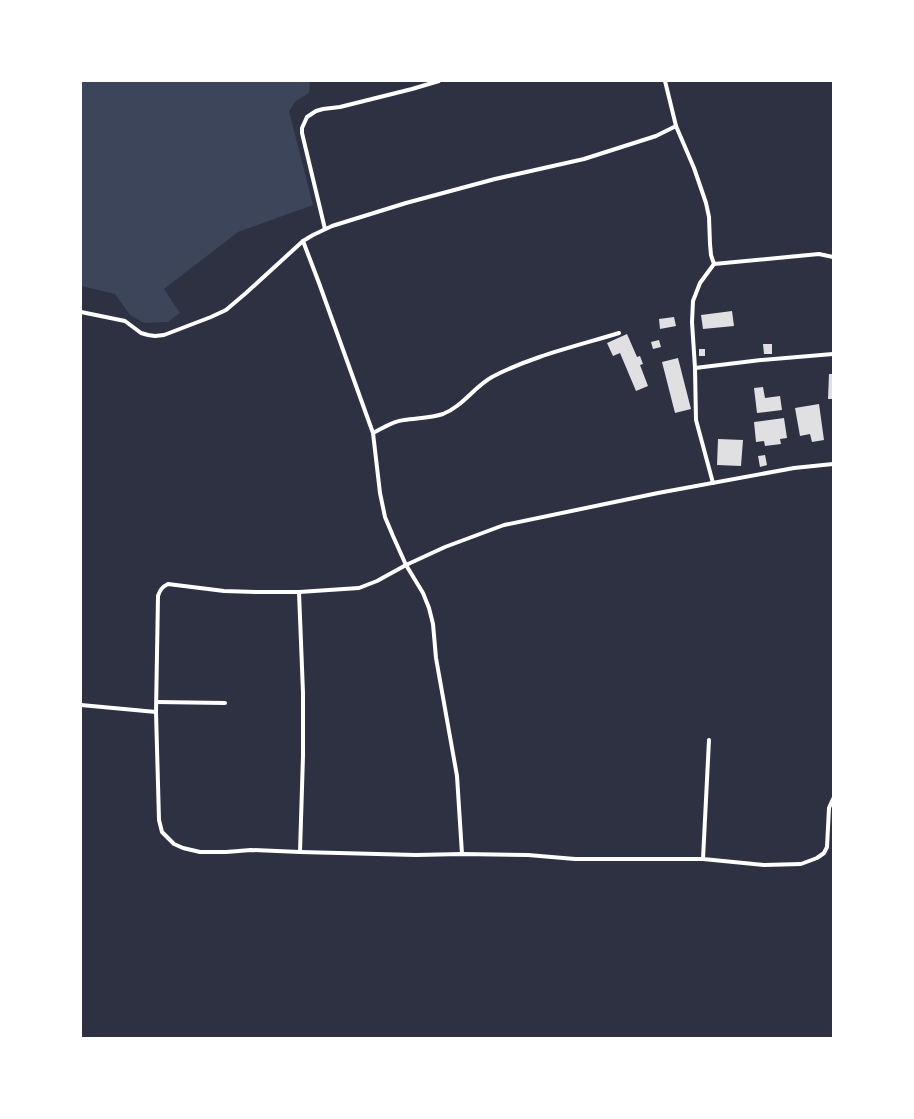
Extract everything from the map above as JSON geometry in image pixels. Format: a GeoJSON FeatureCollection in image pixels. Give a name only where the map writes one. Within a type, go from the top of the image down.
{"type":"FeatureCollection","features":[{"type":"Feature","properties":{"kind":"street"},"geometry":{"type":"LineString","coordinates":[[325,229],[302,133],[302,128],[307,117],[323,109],[340,107],[412,90],[439,81]]}},
{"type":"Feature","properties":{"kind":"street"},"geometry":{"type":"LineString","coordinates":[[665,81],[676,126],[694,168],[706,203],[709,217],[711,255],[714,264]]}},
{"type":"Feature","properties":{"kind":"street"},"geometry":{"type":"LineString","coordinates":[[81,312],[125,321],[135,329],[148,335],[164,335],[226,310],[303,241],[332,226],[441,193],[584,159],[656,136],[676,126]]}},
{"type":"Feature","properties":{"kind":"street"},"geometry":{"type":"LineString","coordinates":[[303,241],[373,433],[380,493],[385,517],[406,565],[423,593],[429,608],[433,624],[436,658],[457,776],[462,854]]}},
{"type":"Feature","properties":{"kind":"street"},"geometry":{"type":"LineString","coordinates":[[714,264],[819,254],[833,257]]}},
{"type":"Feature","properties":{"kind":"street"},"geometry":{"type":"LineString","coordinates":[[713,483],[696,420],[692,322],[693,301],[700,283],[714,264]]}},
{"type":"Feature","properties":{"kind":"street"},"geometry":{"type":"LineString","coordinates":[[373,433],[397,421],[443,414],[451,410],[482,384],[516,366],[619,333]]}},
{"type":"Feature","properties":{"kind":"street"},"geometry":{"type":"LineString","coordinates":[[695,368],[761,360],[833,354]]}},
{"type":"Feature","properties":{"kind":"street"},"geometry":{"type":"LineString","coordinates":[[833,464],[794,468],[713,483],[504,525],[445,547],[406,565],[377,581],[359,588],[300,592],[224,591],[168,584],[163,587],[158,596],[156,712],[159,820],[162,832],[168,840],[174,844],[200,852],[251,850],[416,855],[528,855],[575,859],[703,860],[764,865],[801,864],[817,858],[824,853],[827,847],[829,808],[833,799]]}},
{"type":"Feature","properties":{"kind":"street"},"geometry":{"type":"LineString","coordinates":[[300,592],[303,725],[300,852]]}},
{"type":"Feature","properties":{"kind":"street"},"geometry":{"type":"LineString","coordinates":[[157,702],[225,703]]}},
{"type":"Feature","properties":{"kind":"street"},"geometry":{"type":"LineString","coordinates":[[81,705],[156,712]]}},
{"type":"Feature","properties":{"kind":"street"},"geometry":{"type":"LineString","coordinates":[[703,860],[709,740]]}},
{"type":"Feature","properties":{"kind":"shaded area"},"geometry":{"type":"Polygon","coordinates":[[[81,81],[310,81],[309,93],[296,101],[289,111],[313,205],[238,232],[164,289],[180,313],[168,322],[144,323],[130,315],[115,294],[81,286],[81,81]]]}},
{"type":"Feature","properties":{"kind":"building"},"geometry":{"type":"Polygon","coordinates":[[[732,311],[734,326],[703,329],[701,315],[732,311]]]}},
{"type":"Feature","properties":{"kind":"building"},"geometry":{"type":"Polygon","coordinates":[[[674,317],[676,326],[660,329],[659,319],[674,317]]]}},
{"type":"Feature","properties":{"kind":"building"},"geometry":{"type":"Polygon","coordinates":[[[627,334],[637,357],[640,356],[643,364],[640,365],[648,386],[636,391],[620,353],[613,356],[607,343],[627,334]]]}},
{"type":"Feature","properties":{"kind":"building"},"geometry":{"type":"Polygon","coordinates":[[[659,340],[661,347],[653,349],[651,342],[659,340]]]}},
{"type":"Feature","properties":{"kind":"building"},"geometry":{"type":"Polygon","coordinates":[[[763,344],[772,344],[772,354],[764,354],[763,344]]]}},
{"type":"Feature","properties":{"kind":"building"},"geometry":{"type":"Polygon","coordinates":[[[699,349],[705,349],[705,356],[699,356],[699,349]]]}},
{"type":"Feature","properties":{"kind":"building"},"geometry":{"type":"Polygon","coordinates":[[[678,358],[691,409],[675,413],[662,362],[678,358]]]}},
{"type":"Feature","properties":{"kind":"building"},"geometry":{"type":"Polygon","coordinates":[[[829,374],[833,374],[833,399],[828,399],[829,374]]]}},
{"type":"Feature","properties":{"kind":"building"},"geometry":{"type":"Polygon","coordinates":[[[763,387],[765,398],[780,396],[782,410],[757,413],[754,388],[763,387]]]}},
{"type":"Feature","properties":{"kind":"building"},"geometry":{"type":"Polygon","coordinates":[[[819,404],[824,440],[812,442],[810,434],[800,436],[795,408],[819,404]]]}},
{"type":"Feature","properties":{"kind":"building"},"geometry":{"type":"Polygon","coordinates":[[[784,418],[787,438],[780,439],[781,444],[765,446],[764,441],[756,442],[754,422],[784,418]]]}},
{"type":"Feature","properties":{"kind":"building"},"geometry":{"type":"Polygon","coordinates":[[[718,439],[743,440],[741,466],[717,465],[718,439]]]}},
{"type":"Feature","properties":{"kind":"building"},"geometry":{"type":"Polygon","coordinates":[[[765,455],[767,465],[760,467],[758,456],[765,455]]]}}]}
